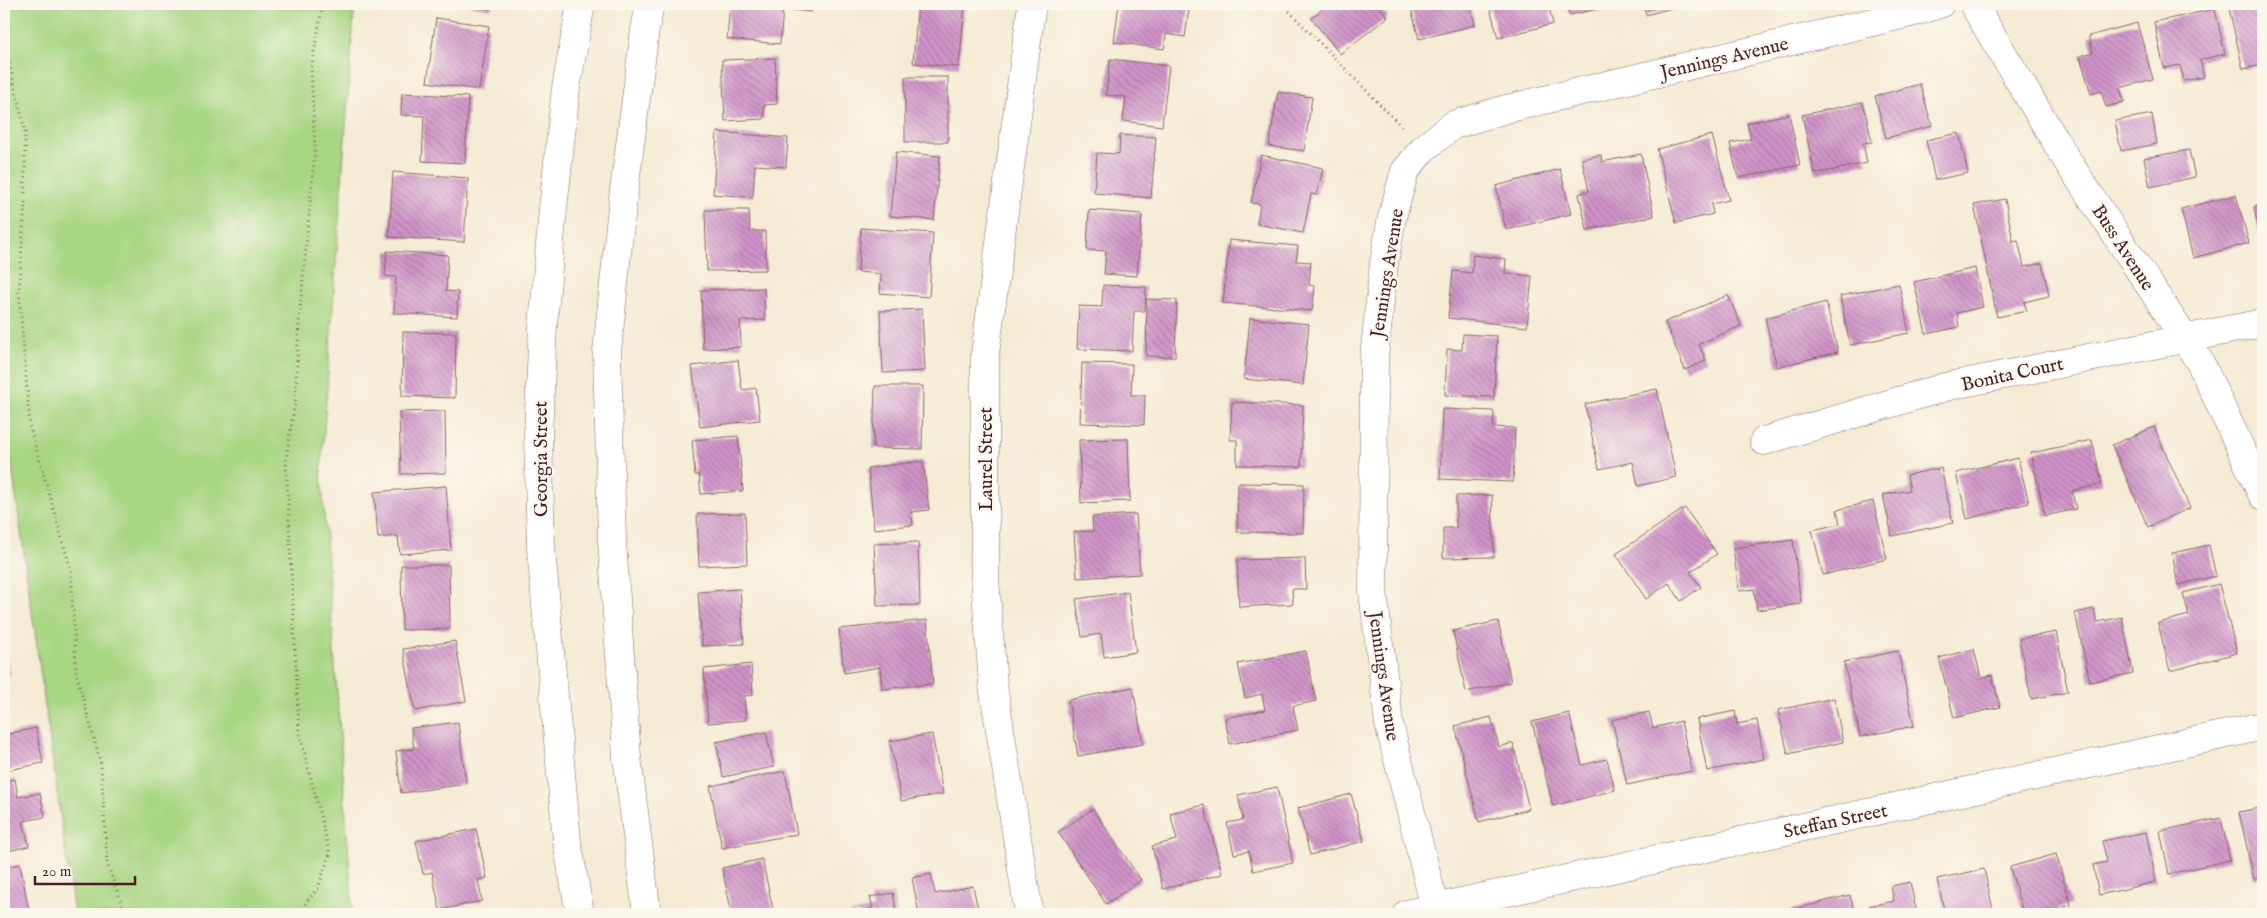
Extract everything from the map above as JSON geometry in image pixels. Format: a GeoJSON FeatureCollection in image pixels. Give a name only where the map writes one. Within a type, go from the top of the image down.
{"type":"FeatureCollection","features":[{"type":"Feature","properties":{"kind":"street","name":"Georgia Street"},"geometry":{"type":"LineString","coordinates":[[580,914],[567,841],[543,569],[538,434],[554,200],[566,88],[581,4]]}},
{"type":"Feature","properties":{"kind":"street"},"geometry":{"type":"LineString","coordinates":[[647,914],[627,757],[612,540],[607,352],[622,206],[650,4]]}},
{"type":"Feature","properties":{"kind":"street","name":"Laurel Street"},"geometry":{"type":"LineString","coordinates":[[1029,914],[993,685],[984,578],[985,354],[1032,4]]}},
{"type":"Feature","properties":{"kind":"street","name":"Jennings Avenue"},"geometry":{"type":"LineString","coordinates":[[1435,908],[1389,724],[1373,592],[1374,358],[1384,263],[1392,217],[1405,171],[1423,149],[1453,125],[1506,109],[1915,12],[1940,4]]}},
{"type":"Feature","properties":{"kind":"street","name":"Buss Avenue"},"geometry":{"type":"LineString","coordinates":[[1973,4],[2068,162],[2200,362],[2263,496]]}},
{"type":"Feature","properties":{"kind":"street","name":"Bonita Court"},"geometry":{"type":"LineString","coordinates":[[1764,441],[1950,386],[2183,337],[2263,323]]}},
{"type":"Feature","properties":{"kind":"street","name":"Steffan Street"},"geometry":{"type":"LineString","coordinates":[[1407,914],[2263,726]]}},
{"type":"Feature","properties":{"kind":"path"},"geometry":{"type":"LineString","coordinates":[[6,4],[7,53],[25,131],[25,202],[18,292],[30,426],[71,570],[76,672],[101,765],[107,863],[122,905],[121,914]]}},
{"type":"Feature","properties":{"kind":"path"},"geometry":{"type":"LineString","coordinates":[[1282,4],[1423,149]]}},
{"type":"Feature","properties":{"kind":"path"},"geometry":{"type":"LineString","coordinates":[[294,914],[298,912],[318,888],[330,854],[300,731],[286,459],[295,402],[299,322],[316,150],[311,68],[322,10]]}},
{"type":"Feature","properties":{"kind":"path"},"geometry":{"type":"LineString","coordinates":[[122,905],[132,914]]}},
{"type":"Feature","properties":{"kind":"green space"},"geometry":{"type":"Polygon","coordinates":[[[4,4],[247,4],[354,13],[321,471],[353,914],[74,914],[4,410],[4,4]]]}},
{"type":"Feature","properties":{"kind":"building"},"geometry":{"type":"Polygon","coordinates":[[[462,4],[492,4],[491,9],[462,4]]]}},
{"type":"Feature","properties":{"kind":"building"},"geometry":{"type":"Polygon","coordinates":[[[730,4],[812,4],[811,12],[783,9],[780,44],[727,39],[730,4]]]}},
{"type":"Feature","properties":{"kind":"building"},"geometry":{"type":"Polygon","coordinates":[[[918,4],[965,4],[959,67],[913,63],[918,4]]]}},
{"type":"Feature","properties":{"kind":"building"},"geometry":{"type":"Polygon","coordinates":[[[1119,4],[1178,4],[1177,7],[1189,9],[1185,37],[1166,34],[1164,49],[1114,42],[1119,4]]]}},
{"type":"Feature","properties":{"kind":"building"},"geometry":{"type":"Polygon","coordinates":[[[1329,4],[1378,4],[1388,17],[1340,54],[1311,18],[1329,4]]]}},
{"type":"Feature","properties":{"kind":"building"},"geometry":{"type":"Polygon","coordinates":[[[1410,4],[1470,4],[1475,25],[1419,39],[1410,4]]]}},
{"type":"Feature","properties":{"kind":"building"},"geometry":{"type":"Polygon","coordinates":[[[1489,4],[1548,4],[1553,24],[1498,38],[1489,4]]]}},
{"type":"Feature","properties":{"kind":"building"},"geometry":{"type":"Polygon","coordinates":[[[1567,4],[1618,4],[1618,5],[1569,15],[1567,4]]]}},
{"type":"Feature","properties":{"kind":"building"},"geometry":{"type":"Polygon","coordinates":[[[1643,4],[1686,4],[1646,15],[1643,4]]]}},
{"type":"Feature","properties":{"kind":"building"},"geometry":{"type":"Polygon","coordinates":[[[2228,4],[2263,4],[2263,65],[2243,69],[2228,4]]]}},
{"type":"Feature","properties":{"kind":"building"},"geometry":{"type":"Polygon","coordinates":[[[2215,9],[2225,54],[2200,60],[2204,77],[2184,81],[2180,65],[2164,68],[2154,22],[2215,9]]]}},
{"type":"Feature","properties":{"kind":"building"},"geometry":{"type":"Polygon","coordinates":[[[436,18],[489,26],[479,90],[427,82],[436,18]]]}},
{"type":"Feature","properties":{"kind":"building"},"geometry":{"type":"Polygon","coordinates":[[[2137,23],[2153,79],[2120,88],[2124,102],[2106,107],[2101,91],[2091,94],[2080,56],[2093,52],[2089,36],[2137,23]]]}},
{"type":"Feature","properties":{"kind":"building"},"geometry":{"type":"Polygon","coordinates":[[[775,58],[777,104],[764,105],[764,119],[725,121],[722,60],[775,58]]]}},
{"type":"Feature","properties":{"kind":"building"},"geometry":{"type":"Polygon","coordinates":[[[1110,59],[1169,66],[1162,126],[1123,121],[1126,97],[1106,95],[1110,59]]]}},
{"type":"Feature","properties":{"kind":"building"},"geometry":{"type":"Polygon","coordinates":[[[905,77],[948,77],[948,142],[905,142],[905,77]]]}},
{"type":"Feature","properties":{"kind":"building"},"geometry":{"type":"Polygon","coordinates":[[[1920,84],[1932,126],[1886,138],[1875,96],[1920,84]]]}},
{"type":"Feature","properties":{"kind":"building"},"geometry":{"type":"Polygon","coordinates":[[[1278,92],[1312,97],[1304,151],[1269,146],[1278,92]]]}},
{"type":"Feature","properties":{"kind":"building"},"geometry":{"type":"Polygon","coordinates":[[[402,93],[468,97],[465,163],[422,161],[424,116],[401,115],[402,93]]]}},
{"type":"Feature","properties":{"kind":"building"},"geometry":{"type":"Polygon","coordinates":[[[1863,102],[1872,142],[1863,143],[1867,163],[1815,174],[1802,115],[1863,102]]]}},
{"type":"Feature","properties":{"kind":"building"},"geometry":{"type":"Polygon","coordinates":[[[1789,114],[1800,165],[1738,178],[1730,143],[1751,139],[1747,123],[1789,114]]]}},
{"type":"Feature","properties":{"kind":"building"},"geometry":{"type":"Polygon","coordinates":[[[2152,114],[2157,144],[2121,151],[2115,121],[2152,114]]]}},
{"type":"Feature","properties":{"kind":"building"},"geometry":{"type":"Polygon","coordinates":[[[717,132],[788,138],[786,167],[755,165],[753,197],[713,194],[717,132]]]}},
{"type":"Feature","properties":{"kind":"building"},"geometry":{"type":"Polygon","coordinates":[[[1959,133],[1968,173],[1935,180],[1926,140],[1959,133]]]}},
{"type":"Feature","properties":{"kind":"building"},"geometry":{"type":"Polygon","coordinates":[[[1120,135],[1156,137],[1151,198],[1094,193],[1097,153],[1119,154],[1120,135]]]}},
{"type":"Feature","properties":{"kind":"building"},"geometry":{"type":"Polygon","coordinates":[[[1712,135],[1729,200],[1711,204],[1713,214],[1676,223],[1657,149],[1712,135]]]}},
{"type":"Feature","properties":{"kind":"building"},"geometry":{"type":"Polygon","coordinates":[[[2189,150],[2195,177],[2150,187],[2144,158],[2189,150]]]}},
{"type":"Feature","properties":{"kind":"building"},"geometry":{"type":"Polygon","coordinates":[[[896,152],[940,156],[934,220],[890,216],[896,152]]]}},
{"type":"Feature","properties":{"kind":"building"},"geometry":{"type":"Polygon","coordinates":[[[1641,154],[1654,216],[1587,230],[1579,194],[1589,191],[1582,159],[1601,155],[1602,162],[1641,154]]]}},
{"type":"Feature","properties":{"kind":"building"},"geometry":{"type":"Polygon","coordinates":[[[1261,155],[1323,168],[1317,195],[1311,194],[1303,233],[1257,224],[1260,204],[1251,203],[1261,155]]]}},
{"type":"Feature","properties":{"kind":"building"},"geometry":{"type":"Polygon","coordinates":[[[1560,169],[1571,214],[1506,230],[1496,186],[1560,169]]]}},
{"type":"Feature","properties":{"kind":"building"},"geometry":{"type":"Polygon","coordinates":[[[393,172],[468,178],[464,242],[389,237],[393,172]]]}},
{"type":"Feature","properties":{"kind":"building"},"geometry":{"type":"Polygon","coordinates":[[[2236,195],[2249,243],[2193,258],[2181,209],[2236,195]]]}},
{"type":"Feature","properties":{"kind":"building"},"geometry":{"type":"Polygon","coordinates":[[[2005,199],[2013,241],[2018,240],[2024,267],[2042,263],[2049,296],[2024,302],[2027,311],[1997,317],[1974,205],[2005,199]]]}},
{"type":"Feature","properties":{"kind":"building"},"geometry":{"type":"Polygon","coordinates":[[[2263,205],[2263,248],[2262,248],[2254,207],[2263,205]]]}},
{"type":"Feature","properties":{"kind":"building"},"geometry":{"type":"Polygon","coordinates":[[[705,210],[749,210],[750,231],[765,231],[766,270],[707,271],[705,210]]]}},
{"type":"Feature","properties":{"kind":"building"},"geometry":{"type":"Polygon","coordinates":[[[1089,210],[1142,214],[1137,276],[1104,274],[1106,251],[1087,250],[1089,210]]]}},
{"type":"Feature","properties":{"kind":"building"},"geometry":{"type":"Polygon","coordinates":[[[861,228],[933,233],[929,297],[880,293],[881,274],[858,272],[861,228]]]}},
{"type":"Feature","properties":{"kind":"building"},"geometry":{"type":"Polygon","coordinates":[[[1229,240],[1298,246],[1296,261],[1311,262],[1309,285],[1315,286],[1312,311],[1223,303],[1229,240]]]}},
{"type":"Feature","properties":{"kind":"building"},"geometry":{"type":"Polygon","coordinates":[[[387,251],[448,255],[446,291],[458,292],[457,317],[394,313],[396,277],[385,276],[387,251]]]}},
{"type":"Feature","properties":{"kind":"building"},"geometry":{"type":"Polygon","coordinates":[[[1473,255],[1506,259],[1505,273],[1532,276],[1527,327],[1448,318],[1453,271],[1472,273],[1473,255]]]}},
{"type":"Feature","properties":{"kind":"building"},"geometry":{"type":"Polygon","coordinates":[[[1975,268],[1983,307],[1957,313],[1959,327],[1926,334],[1914,282],[1975,268]]]}},
{"type":"Feature","properties":{"kind":"building"},"geometry":{"type":"Polygon","coordinates":[[[1899,284],[1909,333],[1850,345],[1840,296],[1899,284]]]}},
{"type":"Feature","properties":{"kind":"building"},"geometry":{"type":"Polygon","coordinates":[[[1103,285],[1146,287],[1145,311],[1134,311],[1132,351],[1077,349],[1079,306],[1102,307],[1103,285]]]}},
{"type":"Feature","properties":{"kind":"building"},"geometry":{"type":"Polygon","coordinates":[[[764,288],[765,320],[740,321],[741,347],[703,349],[701,290],[764,288]]]}},
{"type":"Feature","properties":{"kind":"building"},"geometry":{"type":"Polygon","coordinates":[[[1728,295],[1741,326],[1699,344],[1706,361],[1685,370],[1665,322],[1728,295]]]}},
{"type":"Feature","properties":{"kind":"building"},"geometry":{"type":"Polygon","coordinates":[[[1147,299],[1177,300],[1175,357],[1146,356],[1147,299]]]}},
{"type":"Feature","properties":{"kind":"building"},"geometry":{"type":"Polygon","coordinates":[[[1826,302],[1838,352],[1777,367],[1765,318],[1826,302]]]}},
{"type":"Feature","properties":{"kind":"building"},"geometry":{"type":"Polygon","coordinates":[[[922,309],[925,371],[883,373],[880,311],[922,309]]]}},
{"type":"Feature","properties":{"kind":"building"},"geometry":{"type":"Polygon","coordinates":[[[1250,318],[1309,324],[1303,385],[1244,379],[1250,318]]]}},
{"type":"Feature","properties":{"kind":"building"},"geometry":{"type":"Polygon","coordinates":[[[403,332],[456,333],[455,398],[402,396],[403,332]]]}},
{"type":"Feature","properties":{"kind":"building"},"geometry":{"type":"Polygon","coordinates":[[[1463,334],[1497,336],[1494,397],[1445,395],[1447,349],[1462,350],[1463,334]]]}},
{"type":"Feature","properties":{"kind":"building"},"geometry":{"type":"Polygon","coordinates":[[[738,360],[742,390],[756,388],[760,420],[700,427],[692,366],[738,360]]]}},
{"type":"Feature","properties":{"kind":"building"},"geometry":{"type":"Polygon","coordinates":[[[1082,363],[1132,364],[1131,395],[1145,395],[1144,425],[1080,423],[1082,363]]]}},
{"type":"Feature","properties":{"kind":"building"},"geometry":{"type":"Polygon","coordinates":[[[875,386],[923,386],[922,449],[873,448],[875,386]]]}},
{"type":"Feature","properties":{"kind":"building"},"geometry":{"type":"Polygon","coordinates":[[[1657,389],[1676,477],[1638,486],[1633,462],[1599,469],[1585,404],[1657,389]]]}},
{"type":"Feature","properties":{"kind":"building"},"geometry":{"type":"Polygon","coordinates":[[[1232,402],[1303,405],[1301,467],[1237,465],[1237,440],[1230,440],[1232,402]]]}},
{"type":"Feature","properties":{"kind":"building"},"geometry":{"type":"Polygon","coordinates":[[[1442,409],[1494,411],[1493,427],[1515,428],[1513,482],[1440,479],[1442,409]]]}},
{"type":"Feature","properties":{"kind":"building"},"geometry":{"type":"Polygon","coordinates":[[[445,411],[446,473],[401,474],[399,412],[445,411]]]}},
{"type":"Feature","properties":{"kind":"building"},"geometry":{"type":"Polygon","coordinates":[[[2154,427],[2190,508],[2148,527],[2112,445],[2154,427]]]}},
{"type":"Feature","properties":{"kind":"building"},"geometry":{"type":"Polygon","coordinates":[[[738,436],[743,491],[701,494],[699,475],[695,475],[692,440],[738,436]]]}},
{"type":"Feature","properties":{"kind":"building"},"geometry":{"type":"Polygon","coordinates":[[[1128,439],[1130,501],[1081,503],[1079,440],[1128,439]]]}},
{"type":"Feature","properties":{"kind":"building"},"geometry":{"type":"Polygon","coordinates":[[[2092,440],[2102,484],[2072,491],[2076,509],[2045,516],[2031,453],[2092,440]]]}},
{"type":"Feature","properties":{"kind":"building"},"geometry":{"type":"Polygon","coordinates":[[[2018,458],[2029,503],[1967,519],[1956,473],[2018,458]]]}},
{"type":"Feature","properties":{"kind":"building"},"geometry":{"type":"Polygon","coordinates":[[[923,461],[929,510],[911,512],[913,525],[874,529],[868,468],[923,461]]]}},
{"type":"Feature","properties":{"kind":"building"},"geometry":{"type":"Polygon","coordinates":[[[1941,468],[1953,523],[1892,536],[1883,495],[1910,490],[1907,475],[1941,468]]]}},
{"type":"Feature","properties":{"kind":"building"},"geometry":{"type":"Polygon","coordinates":[[[1238,483],[1304,484],[1303,533],[1237,532],[1238,483]]]}},
{"type":"Feature","properties":{"kind":"building"},"geometry":{"type":"Polygon","coordinates":[[[446,486],[451,550],[400,554],[398,536],[378,538],[374,492],[446,486]]]}},
{"type":"Feature","properties":{"kind":"building"},"geometry":{"type":"Polygon","coordinates":[[[1492,495],[1494,557],[1443,558],[1443,528],[1456,528],[1456,496],[1492,495]]]}},
{"type":"Feature","properties":{"kind":"building"},"geometry":{"type":"Polygon","coordinates":[[[1873,501],[1887,559],[1823,575],[1812,530],[1840,524],[1837,510],[1873,501]]]}},
{"type":"Feature","properties":{"kind":"building"},"geometry":{"type":"Polygon","coordinates":[[[1685,508],[1717,554],[1690,572],[1701,587],[1681,601],[1669,583],[1646,599],[1616,554],[1685,508]]]}},
{"type":"Feature","properties":{"kind":"building"},"geometry":{"type":"Polygon","coordinates":[[[745,513],[747,564],[699,566],[697,514],[745,513]]]}},
{"type":"Feature","properties":{"kind":"building"},"geometry":{"type":"Polygon","coordinates":[[[1136,514],[1140,574],[1077,578],[1074,532],[1093,531],[1092,517],[1136,514]]]}},
{"type":"Feature","properties":{"kind":"building"},"geometry":{"type":"Polygon","coordinates":[[[1793,540],[1801,604],[1757,610],[1754,589],[1739,591],[1733,548],[1793,540]]]}},
{"type":"Feature","properties":{"kind":"building"},"geometry":{"type":"Polygon","coordinates":[[[918,542],[920,605],[877,606],[874,544],[918,542]]]}},
{"type":"Feature","properties":{"kind":"building"},"geometry":{"type":"Polygon","coordinates":[[[2209,545],[2216,576],[2178,585],[2172,553],[2209,545]]]}},
{"type":"Feature","properties":{"kind":"building"},"geometry":{"type":"Polygon","coordinates":[[[1305,558],[1306,589],[1292,589],[1293,604],[1239,607],[1237,560],[1305,558]]]}},
{"type":"Feature","properties":{"kind":"building"},"geometry":{"type":"Polygon","coordinates":[[[401,565],[449,565],[450,629],[402,630],[401,565]]]}},
{"type":"Feature","properties":{"kind":"building"},"geometry":{"type":"Polygon","coordinates":[[[2219,584],[2237,653],[2170,671],[2158,623],[2189,615],[2183,593],[2219,584]]]}},
{"type":"Feature","properties":{"kind":"building"},"geometry":{"type":"Polygon","coordinates":[[[740,589],[744,644],[702,646],[698,592],[740,589]]]}},
{"type":"Feature","properties":{"kind":"building"},"geometry":{"type":"Polygon","coordinates":[[[1128,592],[1136,652],[1104,657],[1101,634],[1082,637],[1076,599],[1128,592]]]}},
{"type":"Feature","properties":{"kind":"building"},"geometry":{"type":"Polygon","coordinates":[[[2094,609],[2097,622],[2122,617],[2133,673],[2090,682],[2075,613],[2094,609]]]}},
{"type":"Feature","properties":{"kind":"building"},"geometry":{"type":"Polygon","coordinates":[[[927,620],[933,684],[882,689],[880,667],[844,673],[839,629],[927,620]]]}},
{"type":"Feature","properties":{"kind":"building"},"geometry":{"type":"Polygon","coordinates":[[[1498,621],[1511,682],[1466,692],[1453,631],[1498,621]]]}},
{"type":"Feature","properties":{"kind":"building"},"geometry":{"type":"Polygon","coordinates":[[[2056,632],[2068,692],[2031,699],[2019,639],[2056,632]]]}},
{"type":"Feature","properties":{"kind":"building"},"geometry":{"type":"Polygon","coordinates":[[[455,641],[466,701],[415,711],[403,649],[455,641]]]}},
{"type":"Feature","properties":{"kind":"building"},"geometry":{"type":"Polygon","coordinates":[[[4,649],[10,675],[4,676],[4,649]]]}},
{"type":"Feature","properties":{"kind":"building"},"geometry":{"type":"Polygon","coordinates":[[[1974,649],[1981,678],[1992,675],[2000,707],[1954,718],[1939,658],[1974,649]]]}},
{"type":"Feature","properties":{"kind":"building"},"geometry":{"type":"Polygon","coordinates":[[[1306,651],[1316,701],[1293,706],[1298,730],[1230,744],[1225,718],[1265,710],[1262,694],[1245,698],[1238,664],[1306,651]]]}},
{"type":"Feature","properties":{"kind":"building"},"geometry":{"type":"Polygon","coordinates":[[[1898,651],[1914,726],[1860,737],[1844,662],[1898,651]]]}},
{"type":"Feature","properties":{"kind":"building"},"geometry":{"type":"Polygon","coordinates":[[[751,664],[753,695],[744,696],[746,720],[708,723],[704,669],[751,664]]]}},
{"type":"Feature","properties":{"kind":"building"},"geometry":{"type":"Polygon","coordinates":[[[1133,687],[1143,744],[1078,756],[1068,700],[1133,687]]]}},
{"type":"Feature","properties":{"kind":"building"},"geometry":{"type":"Polygon","coordinates":[[[1834,698],[1843,742],[1788,754],[1778,710],[1834,698]]]}},
{"type":"Feature","properties":{"kind":"building"},"geometry":{"type":"Polygon","coordinates":[[[1735,711],[1737,724],[1757,720],[1764,759],[1707,771],[1697,719],[1735,711]]]}},
{"type":"Feature","properties":{"kind":"building"},"geometry":{"type":"Polygon","coordinates":[[[1649,712],[1653,728],[1681,721],[1692,771],[1627,785],[1612,720],[1649,712]]]}},
{"type":"Feature","properties":{"kind":"building"},"geometry":{"type":"Polygon","coordinates":[[[1569,713],[1582,765],[1607,759],[1615,790],[1553,806],[1532,722],[1569,713]]]}},
{"type":"Feature","properties":{"kind":"building"},"geometry":{"type":"Polygon","coordinates":[[[1491,717],[1499,747],[1513,743],[1529,809],[1479,822],[1455,726],[1491,717]]]}},
{"type":"Feature","properties":{"kind":"building"},"geometry":{"type":"Polygon","coordinates":[[[458,722],[466,784],[401,793],[396,751],[414,749],[411,728],[458,722]]]}},
{"type":"Feature","properties":{"kind":"building"},"geometry":{"type":"Polygon","coordinates":[[[36,728],[43,763],[4,771],[4,735],[36,728]]]}},
{"type":"Feature","properties":{"kind":"building"},"geometry":{"type":"Polygon","coordinates":[[[766,732],[774,767],[723,777],[716,742],[766,732]]]}},
{"type":"Feature","properties":{"kind":"building"},"geometry":{"type":"Polygon","coordinates":[[[932,734],[943,794],[901,801],[890,741],[932,734]]]}},
{"type":"Feature","properties":{"kind":"building"},"geometry":{"type":"Polygon","coordinates":[[[785,771],[797,834],[722,848],[710,786],[785,771]]]}},
{"type":"Feature","properties":{"kind":"building"},"geometry":{"type":"Polygon","coordinates":[[[15,779],[18,797],[40,793],[45,817],[23,821],[29,846],[4,852],[4,781],[15,779]]]}},
{"type":"Feature","properties":{"kind":"building"},"geometry":{"type":"Polygon","coordinates":[[[1277,787],[1293,863],[1253,871],[1249,851],[1234,854],[1227,823],[1243,820],[1238,795],[1277,787]]]}},
{"type":"Feature","properties":{"kind":"building"},"geometry":{"type":"Polygon","coordinates":[[[1351,794],[1364,841],[1310,855],[1298,808],[1351,794]]]}},
{"type":"Feature","properties":{"kind":"building"},"geometry":{"type":"Polygon","coordinates":[[[1204,805],[1222,874],[1163,889],[1152,846],[1177,840],[1170,813],[1204,805]]]}},
{"type":"Feature","properties":{"kind":"building"},"geometry":{"type":"Polygon","coordinates":[[[2263,807],[2263,877],[2254,879],[2239,812],[2263,807]]]}},
{"type":"Feature","properties":{"kind":"building"},"geometry":{"type":"Polygon","coordinates":[[[1093,809],[1141,880],[1106,904],[1058,832],[1093,809]]]}},
{"type":"Feature","properties":{"kind":"building"},"geometry":{"type":"Polygon","coordinates":[[[2221,818],[2230,860],[2169,874],[2160,831],[2221,818]]]}},
{"type":"Feature","properties":{"kind":"building"},"geometry":{"type":"Polygon","coordinates":[[[476,829],[487,878],[478,880],[482,901],[440,910],[432,872],[423,874],[416,841],[476,829]]]}},
{"type":"Feature","properties":{"kind":"building"},"geometry":{"type":"Polygon","coordinates":[[[2146,832],[2156,882],[2099,895],[2093,865],[2107,862],[2102,841],[2146,832]]]}},
{"type":"Feature","properties":{"kind":"building"},"geometry":{"type":"Polygon","coordinates":[[[2056,854],[2071,905],[2037,914],[2023,914],[2010,867],[2056,854]]]}},
{"type":"Feature","properties":{"kind":"building"},"geometry":{"type":"Polygon","coordinates":[[[762,859],[774,914],[732,914],[722,868],[762,859]]]}},
{"type":"Feature","properties":{"kind":"building"},"geometry":{"type":"Polygon","coordinates":[[[20,864],[29,911],[4,914],[4,867],[20,864]]]}},
{"type":"Feature","properties":{"kind":"building"},"geometry":{"type":"Polygon","coordinates":[[[1984,869],[1994,914],[1945,914],[1937,879],[1984,869]]]}},
{"type":"Feature","properties":{"kind":"building"},"geometry":{"type":"Polygon","coordinates":[[[931,874],[935,894],[973,886],[979,914],[919,914],[912,878],[931,874]]]}},
{"type":"Feature","properties":{"kind":"building"},"geometry":{"type":"Polygon","coordinates":[[[1910,882],[1917,914],[1871,914],[1869,906],[1894,901],[1891,886],[1910,882]]]}},
{"type":"Feature","properties":{"kind":"building"},"geometry":{"type":"Polygon","coordinates":[[[893,893],[897,914],[848,914],[873,908],[870,897],[893,893]]]}},
{"type":"Feature","properties":{"kind":"building"},"geometry":{"type":"Polygon","coordinates":[[[1850,895],[1855,914],[1791,914],[1790,910],[1850,895]]]}}]}
